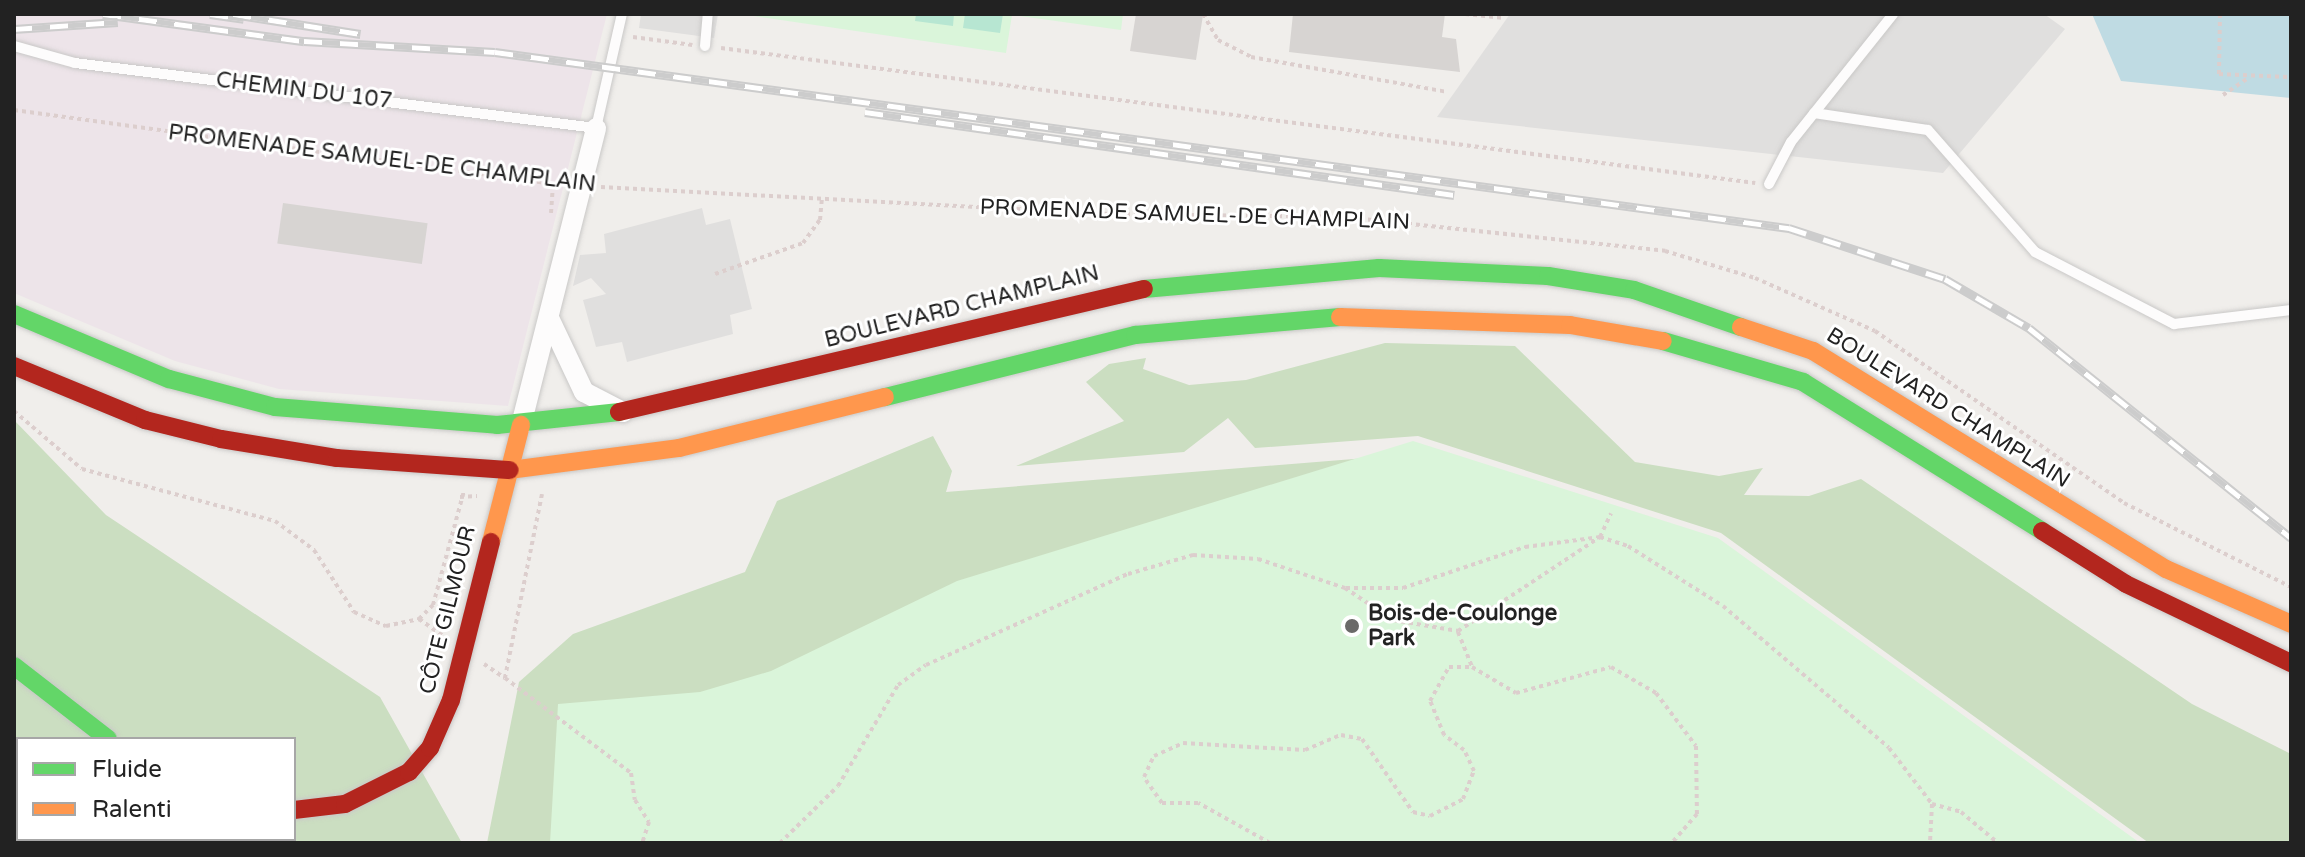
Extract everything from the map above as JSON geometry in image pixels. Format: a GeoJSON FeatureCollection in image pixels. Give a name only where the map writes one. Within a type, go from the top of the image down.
{"type":"FeatureCollection","features":[{"type":"Feature","properties":{"kind":"main road","name":"BOULEVARD CHAMPLAIN"},"geometry":{"type":"LineString","coordinates":[[14,314],[169,379],[275,407],[521,425],[623,412],[999,318],[1176,283],[1379,268],[1548,276],[1634,290],[1813,351],[2166,569],[2291,624]]}},
{"type":"Feature","properties":{"kind":"main road"},"geometry":{"type":"LineString","coordinates":[[14,366],[145,420],[221,439],[337,458],[508,470],[666,450],[1149,333],[1404,314],[1570,325],[1701,348],[1803,382],[2126,584],[2291,663]]}},
{"type":"Feature","properties":{"kind":"main road","name":"CÔTE GILMOUR"},"geometry":{"type":"LineString","coordinates":[[296,810],[345,804],[409,772],[430,748],[451,700],[521,425]]}},
{"type":"Feature","properties":{"kind":"main road"},"geometry":{"type":"LineString","coordinates":[[14,666],[105,737]]}},
{"type":"Feature","properties":{"kind":"street"},"geometry":{"type":"LineString","coordinates":[[521,425],[596,128]]}},
{"type":"Feature","properties":{"kind":"street"},"geometry":{"type":"LineString","coordinates":[[549,318],[584,392],[623,412]]}},
{"type":"Feature","properties":{"kind":"lane"},"geometry":{"type":"LineString","coordinates":[[596,128],[622,14]]}},
{"type":"Feature","properties":{"kind":"lane"},"geometry":{"type":"LineString","coordinates":[[705,46],[708,14]]}},
{"type":"Feature","properties":{"kind":"lane"},"geometry":{"type":"LineString","coordinates":[[1769,184],[1814,113],[1893,14]]}},
{"type":"Feature","properties":{"kind":"lane","name":"CHEMIN DU 107"},"geometry":{"type":"LineString","coordinates":[[14,46],[75,63],[596,128]]}},
{"type":"Feature","properties":{"kind":"lane"},"geometry":{"type":"LineString","coordinates":[[1814,113],[1928,130],[2035,252],[2174,324],[2291,310]]}},
{"type":"Feature","properties":{"kind":"path"},"geometry":{"type":"LineString","coordinates":[[1203,14],[1218,40],[1251,57],[1447,92]]}},
{"type":"Feature","properties":{"kind":"path"},"geometry":{"type":"LineString","coordinates":[[1465,14],[1502,18]]}},
{"type":"Feature","properties":{"kind":"path"},"geometry":{"type":"LineString","coordinates":[[2220,14],[2219,74],[2291,77]]}},
{"type":"Feature","properties":{"kind":"path"},"geometry":{"type":"LineString","coordinates":[[619,35],[1769,184]]}},
{"type":"Feature","properties":{"kind":"path"},"geometry":{"type":"LineString","coordinates":[[2223,95],[2252,75]]}},
{"type":"Feature","properties":{"kind":"path","name":"PROMENADE SAMUEL-DE CHAMPLAIN"},"geometry":{"type":"LineString","coordinates":[[14,110],[582,186],[1110,214],[1344,217],[1619,243],[1707,262],[1875,331],[2124,503],[2291,587]]}},
{"type":"Feature","properties":{"kind":"path"},"geometry":{"type":"LineString","coordinates":[[715,274],[803,243],[820,220],[822,198]]}},
{"type":"Feature","properties":{"kind":"path"},"geometry":{"type":"LineString","coordinates":[[460,497],[543,494],[505,678],[631,773],[635,800],[649,822],[642,843]]}},
{"type":"Feature","properties":{"kind":"path"},"geometry":{"type":"LineString","coordinates":[[780,843],[838,786],[876,712],[926,665],[1175,558],[1258,559],[1345,588],[1393,620],[1458,631],[1600,537],[1611,513]]}},
{"type":"Feature","properties":{"kind":"path"},"geometry":{"type":"LineString","coordinates":[[1345,588],[1403,588],[1525,547],[1600,537],[1628,546],[1723,606],[1889,748],[1932,804],[1961,812],[1998,843]]}},
{"type":"Feature","properties":{"kind":"path"},"geometry":{"type":"LineString","coordinates":[[1458,631],[1472,667]]}},
{"type":"Feature","properties":{"kind":"path"},"geometry":{"type":"LineString","coordinates":[[1270,843],[1198,803],[1162,803],[1144,777],[1154,756],[1183,743],[1305,750],[1341,735],[1362,739],[1413,812],[1430,816],[1463,799],[1474,771],[1464,750],[1444,735],[1430,701],[1449,667],[1472,667],[1516,693],[1611,667],[1656,693],[1696,746],[1697,814],[1672,843]]}},
{"type":"Feature","properties":{"kind":"path"},"geometry":{"type":"LineString","coordinates":[[1930,843],[1932,804]]}},
{"type":"Feature","properties":{"kind":"shaded area"},"geometry":{"type":"Polygon","coordinates":[[[14,14],[607,14],[508,406],[279,389],[175,361],[14,293],[14,14]]]}},
{"type":"Feature","properties":{"kind":"shaded area"},"geometry":{"type":"Polygon","coordinates":[[[641,14],[718,14],[714,38],[639,28],[641,14]]]}},
{"type":"Feature","properties":{"kind":"shaded area"},"geometry":{"type":"Polygon","coordinates":[[[1510,14],[2044,14],[2065,29],[1943,173],[1437,117],[1510,14]]]}},
{"type":"Feature","properties":{"kind":"shaded area"},"geometry":{"type":"Polygon","coordinates":[[[702,208],[706,225],[730,219],[752,309],[730,315],[733,334],[627,362],[622,342],[596,347],[583,300],[606,294],[591,278],[573,286],[580,255],[606,253],[604,234],[702,208]]]}},
{"type":"Feature","properties":{"kind":"green space"},"geometry":{"type":"Polygon","coordinates":[[[740,14],[1123,14],[1121,30],[1012,15],[1006,53],[740,14]]]}},
{"type":"Feature","properties":{"kind":"green space"},"geometry":{"type":"Polygon","coordinates":[[[916,14],[954,14],[953,26],[915,21],[916,14]]]}},
{"type":"Feature","properties":{"kind":"green space"},"geometry":{"type":"Polygon","coordinates":[[[965,14],[1003,14],[1000,33],[963,28],[965,14]]]}},
{"type":"Feature","properties":{"kind":"green space"},"geometry":{"type":"Polygon","coordinates":[[[1385,343],[1515,346],[1635,462],[1719,476],[1763,468],[1744,495],[1809,496],[1861,479],[2192,704],[2291,754],[2291,843],[2149,843],[1721,533],[1418,436],[1255,448],[1228,418],[1184,452],[1016,466],[1124,421],[1086,382],[1109,364],[1146,358],[1143,369],[1189,385],[1246,380],[1385,343]]]}},
{"type":"Feature","properties":{"kind":"green space"},"geometry":{"type":"Polygon","coordinates":[[[14,420],[106,515],[380,697],[462,843],[14,843],[14,420]]]}},
{"type":"Feature","properties":{"kind":"green space"},"geometry":{"type":"Polygon","coordinates":[[[933,436],[952,471],[946,492],[1403,455],[917,843],[487,843],[519,682],[573,634],[745,572],[777,501],[933,436]]]}},
{"type":"Feature","properties":{"kind":"green space","name":"Bois-de-Coulonge Park"},"geometry":{"type":"Polygon","coordinates":[[[1413,441],[1718,538],[2140,843],[550,843],[558,704],[700,692],[771,671],[957,581],[1413,441]]]}},
{"type":"Feature","properties":{"kind":"water"},"geometry":{"type":"Polygon","coordinates":[[[2092,14],[2291,14],[2291,98],[2121,81],[2092,14]]]}},
{"type":"Feature","properties":{"kind":"building"},"geometry":{"type":"Polygon","coordinates":[[[1136,14],[1203,15],[1196,60],[1130,51],[1136,14]]]}},
{"type":"Feature","properties":{"kind":"building"},"geometry":{"type":"Polygon","coordinates":[[[1293,14],[1445,14],[1442,37],[1456,39],[1460,72],[1289,52],[1293,14]]]}},
{"type":"Feature","properties":{"kind":"building"},"geometry":{"type":"Polygon","coordinates":[[[283,203],[428,223],[422,264],[277,244],[283,203]]]}},
{"type":"Feature","properties":{"kind":"railway"},"geometry":{"type":"LineString","coordinates":[[103,14],[304,41],[495,52],[1789,228],[1945,279],[2029,328],[2291,538]]}},
{"type":"Feature","properties":{"kind":"railway"},"geometry":{"type":"LineString","coordinates":[[210,14],[244,19]]}},
{"type":"Feature","properties":{"kind":"railway"},"geometry":{"type":"LineString","coordinates":[[233,14],[360,34]]}},
{"type":"Feature","properties":{"kind":"railway"},"geometry":{"type":"LineString","coordinates":[[14,29],[118,22]]}},
{"type":"Feature","properties":{"kind":"railway"},"geometry":{"type":"LineString","coordinates":[[865,112],[1454,195]]}},
{"type":"Feature","properties":{"kind":"traffic: fast"},"geometry":{"type":"LineString","coordinates":[[1144,289],[1379,268],[1548,276],[1634,290],[1741,327]]}},
{"type":"Feature","properties":{"kind":"traffic: fast"},"geometry":{"type":"LineString","coordinates":[[14,314],[169,379],[275,407],[497,425],[619,412]]}},
{"type":"Feature","properties":{"kind":"traffic: fast"},"geometry":{"type":"LineString","coordinates":[[885,397],[1135,335],[1340,317]]}},
{"type":"Feature","properties":{"kind":"traffic: fast"},"geometry":{"type":"LineString","coordinates":[[1663,341],[1803,382],[2042,531]]}},
{"type":"Feature","properties":{"kind":"traffic: fast"},"geometry":{"type":"LineString","coordinates":[[14,666],[105,737]]}},
{"type":"Feature","properties":{"kind":"traffic: slow"},"geometry":{"type":"LineString","coordinates":[[1340,317],[1570,325],[1663,341]]}},
{"type":"Feature","properties":{"kind":"traffic: slow"},"geometry":{"type":"LineString","coordinates":[[1741,327],[1813,351],[2166,569],[2291,624]]}},
{"type":"Feature","properties":{"kind":"traffic: slow"},"geometry":{"type":"LineString","coordinates":[[510,470],[679,448],[885,397]]}},
{"type":"Feature","properties":{"kind":"traffic: slow"},"geometry":{"type":"LineString","coordinates":[[491,542],[521,425]]}},
{"type":"Feature","properties":{"kind":"traffic: jam"},"geometry":{"type":"LineString","coordinates":[[619,412],[1144,289]]}},
{"type":"Feature","properties":{"kind":"traffic: jam"},"geometry":{"type":"LineString","coordinates":[[14,366],[145,420],[221,439],[337,458],[510,470]]}},
{"type":"Feature","properties":{"kind":"traffic: jam"},"geometry":{"type":"LineString","coordinates":[[2042,531],[2126,584],[2291,663]]}},
{"type":"Feature","properties":{"kind":"traffic: jam"},"geometry":{"type":"LineString","coordinates":[[296,810],[345,804],[409,772],[430,748],[451,700],[491,542]]}},
{"type":"Feature","properties":{"kind":"place","name":"Bois-de-Coulonge Park"},"geometry":{"type":"Point","coordinates":[1352,626]}}]}
